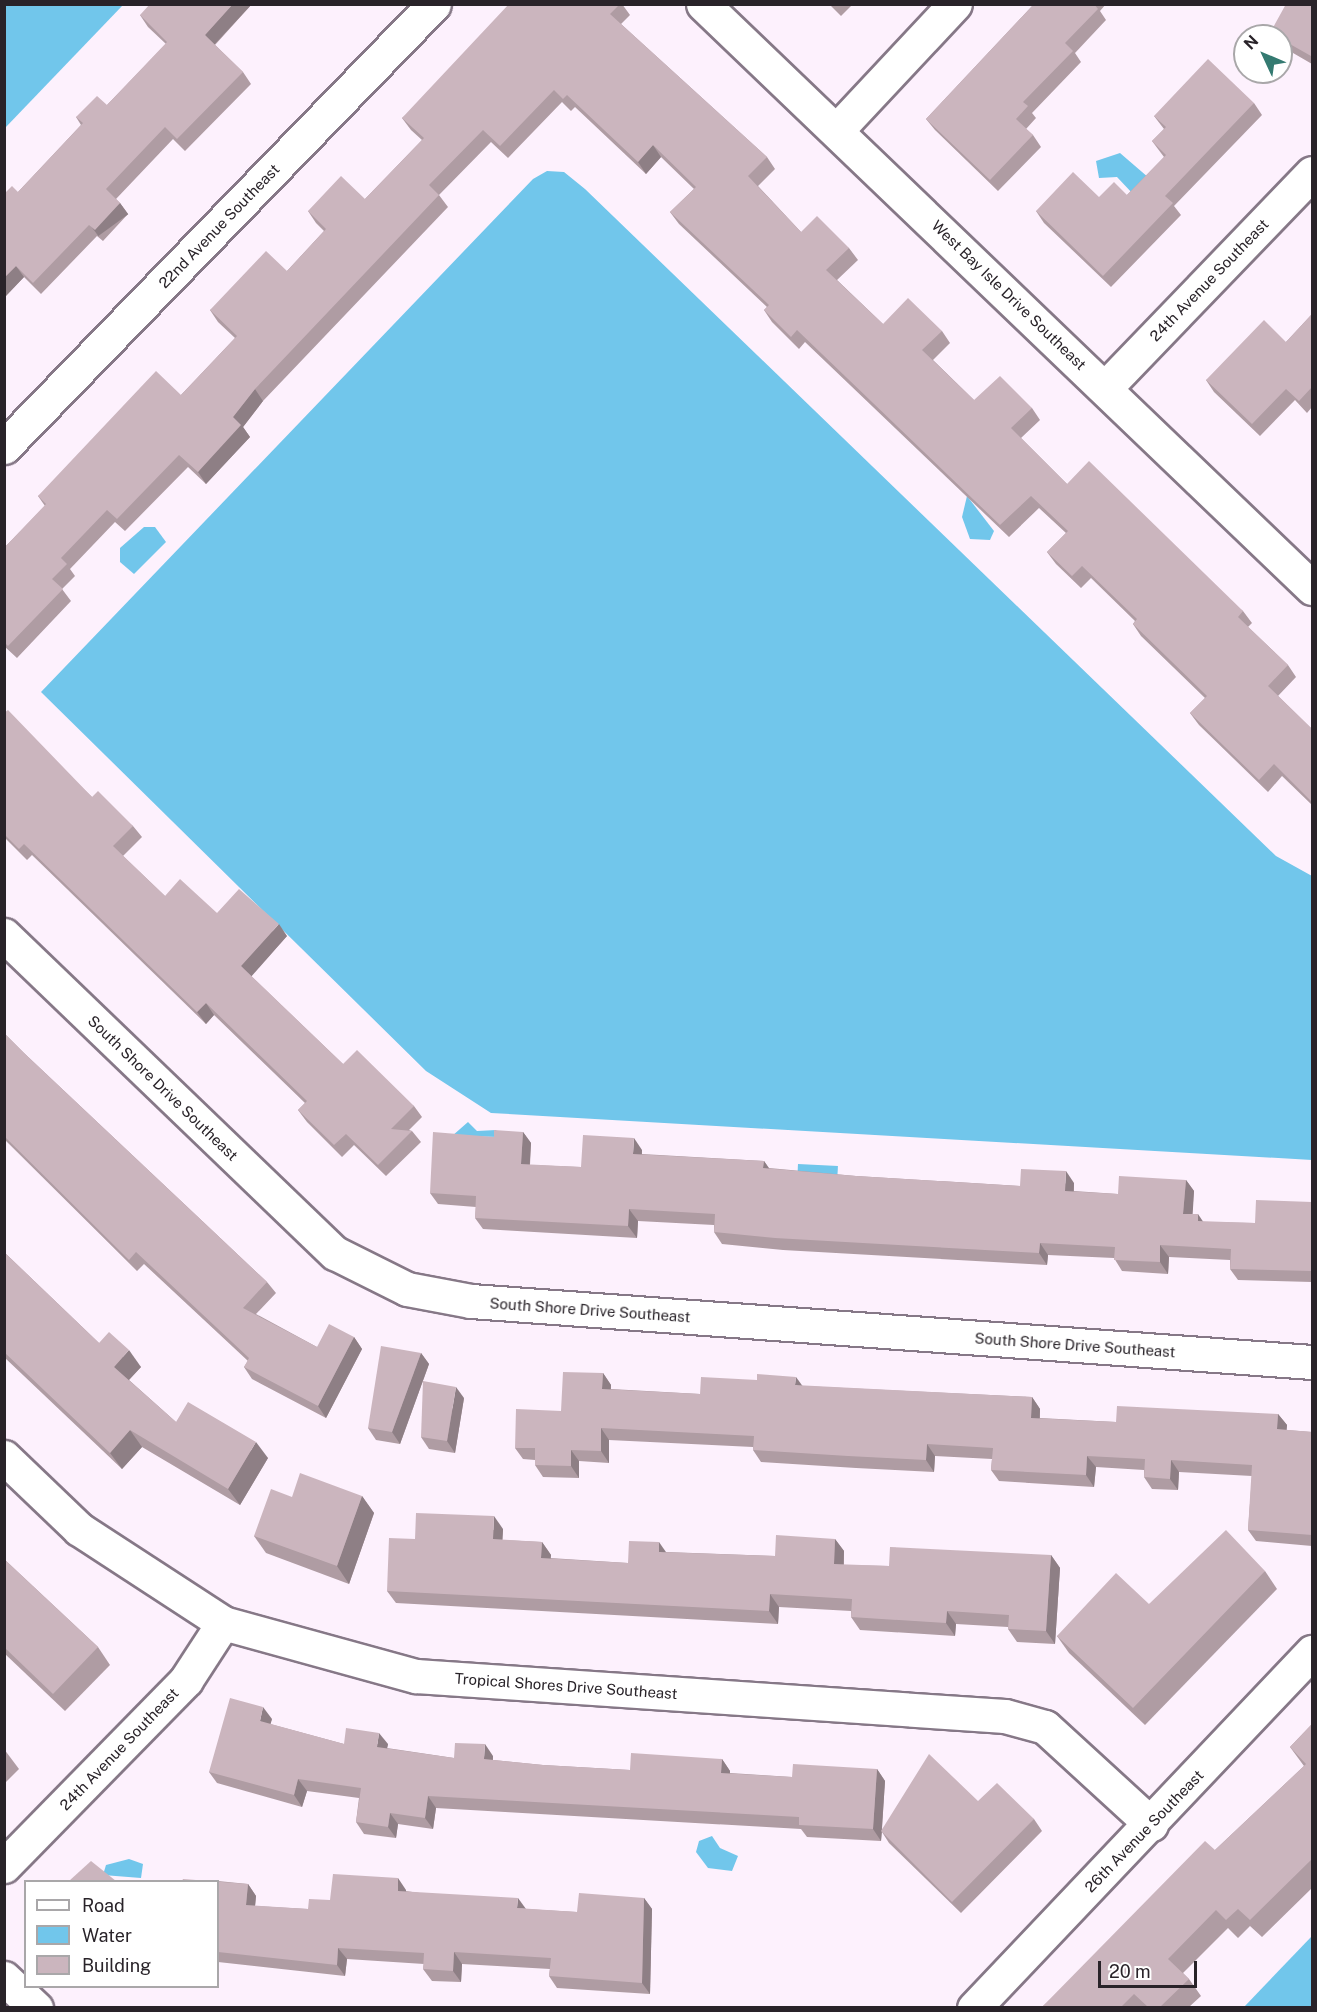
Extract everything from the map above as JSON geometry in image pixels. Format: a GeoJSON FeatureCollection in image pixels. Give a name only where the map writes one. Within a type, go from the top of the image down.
{"type":"FeatureCollection","features":[{"type":"Feature","properties":{"kind":"street","name":"22nd Avenue Southeast"},"geometry":{"type":"LineString","coordinates":[[4,447],[434,4]]}},
{"type":"Feature","properties":{"kind":"street","name":"West Bay Isle Drive Southeast"},"geometry":{"type":"LineString","coordinates":[[703,4],[1106,387],[1312,588]]}},
{"type":"Feature","properties":{"kind":"street"},"geometry":{"type":"LineString","coordinates":[[836,131],[955,4]]}},
{"type":"Feature","properties":{"kind":"street","name":"24th Avenue Southeast"},"geometry":{"type":"LineString","coordinates":[[1106,387],[1312,173]]}},
{"type":"Feature","properties":{"kind":"street","name":"South Shore Drive Southeast"},"geometry":{"type":"LineString","coordinates":[[4,935],[335,1253],[406,1289],[471,1301],[1312,1362]]}},
{"type":"Feature","properties":{"kind":"street","name":"Tropical Shores Drive Southeast"},"geometry":{"type":"LineString","coordinates":[[4,1457],[79,1529],[223,1623],[416,1676],[1005,1716],[1045,1726],[1151,1824]]}},
{"type":"Feature","properties":{"kind":"street","name":"24th Avenue Southeast"},"geometry":{"type":"LineString","coordinates":[[4,1866],[186,1680],[223,1623]]}},
{"type":"Feature","properties":{"kind":"street","name":"26th Avenue Southeast"},"geometry":{"type":"LineString","coordinates":[[974,2007],[1151,1824],[1312,1652]]}},
{"type":"Feature","properties":{"kind":"street"},"geometry":{"type":"LineString","coordinates":[[4,1978],[36,2007]]}},
{"type":"Feature","properties":{"kind":"water"},"geometry":{"type":"Polygon","coordinates":[[[4,5],[123,5],[5,128],[4,5]]]}},
{"type":"Feature","properties":{"kind":"water"},"geometry":{"type":"Polygon","coordinates":[[[1120,153],[1149,178],[1133,194],[1117,177],[1099,178],[1096,161],[1120,153]]]}},
{"type":"Feature","properties":{"kind":"water"},"geometry":{"type":"Polygon","coordinates":[[[547,171],[564,172],[585,189],[1276,856],[1312,876],[1312,1160],[491,1113],[426,1071],[41,692],[533,179],[547,171]]]}},
{"type":"Feature","properties":{"kind":"water"},"geometry":{"type":"Polygon","coordinates":[[[967,496],[994,531],[990,540],[970,539],[962,517],[967,496]]]}},
{"type":"Feature","properties":{"kind":"water"},"geometry":{"type":"Polygon","coordinates":[[[144,527],[155,527],[166,542],[134,574],[120,562],[120,548],[144,527]]]}},
{"type":"Feature","properties":{"kind":"water"},"geometry":{"type":"Polygon","coordinates":[[[468,1122],[477,1131],[496,1130],[500,1137],[452,1136],[468,1122]]]}},
{"type":"Feature","properties":{"kind":"water"},"geometry":{"type":"Polygon","coordinates":[[[798,1164],[838,1166],[837,1184],[797,1182],[798,1164]]]}},
{"type":"Feature","properties":{"kind":"water"},"geometry":{"type":"Polygon","coordinates":[[[712,1836],[720,1848],[738,1856],[732,1871],[708,1868],[696,1852],[699,1841],[712,1836]]]}},
{"type":"Feature","properties":{"kind":"water"},"geometry":{"type":"Polygon","coordinates":[[[129,1859],[143,1864],[141,1878],[103,1875],[106,1865],[129,1859]]]}},
{"type":"Feature","properties":{"kind":"water"},"geometry":{"type":"Polygon","coordinates":[[[1312,1936],[1312,2007],[1244,2007],[1312,1936]]]}},
{"type":"Feature","properties":{"kind":"building"},"geometry":{"type":"Polygon","coordinates":[[[150,4],[233,4],[205,35],[243,72],[177,139],[165,127],[106,189],[120,203],[95,230],[89,225],[33,283],[16,266],[4,278],[4,194],[12,186],[18,192],[83,123],[76,117],[97,96],[107,105],[167,42],[140,15],[150,4]]]}},
{"type":"Feature","properties":{"kind":"building"},"geometry":{"type":"Polygon","coordinates":[[[509,4],[620,4],[610,14],[767,157],[748,176],[801,232],[817,216],[849,248],[826,270],[883,324],[908,298],[942,331],[922,350],[974,400],[1000,376],[1032,408],[1011,428],[1067,484],[1089,461],[1243,611],[1238,617],[1288,665],[1268,686],[1312,729],[1312,802],[1274,764],[1259,780],[1190,713],[1207,696],[1133,624],[1137,619],[1082,566],[1072,576],[1047,552],[1068,531],[1031,496],[1000,525],[797,330],[791,337],[764,310],[769,305],[670,212],[696,187],[653,145],[638,162],[567,95],[563,99],[554,90],[500,146],[483,130],[429,185],[439,195],[255,389],[233,417],[241,425],[198,472],[179,455],[117,519],[107,510],[61,558],[67,564],[52,579],[63,589],[8,646],[4,642],[4,548],[46,504],[38,496],[156,371],[181,395],[237,336],[210,310],[266,251],[287,271],[326,229],[308,211],[341,176],[365,199],[424,138],[402,118],[509,4]]]}},
{"type":"Feature","properties":{"kind":"building"},"geometry":{"type":"Polygon","coordinates":[[[1034,4],[1094,4],[1098,9],[1065,43],[1073,51],[1023,102],[1028,106],[1016,119],[1033,135],[990,180],[926,119],[1034,4]]]}},
{"type":"Feature","properties":{"kind":"building"},"geometry":{"type":"Polygon","coordinates":[[[1286,4],[1312,4],[1311,56],[1293,46],[1293,24],[1275,24],[1286,4]]]}},
{"type":"Feature","properties":{"kind":"building"},"geometry":{"type":"Polygon","coordinates":[[[1208,59],[1254,103],[1165,196],[1173,203],[1103,276],[1036,211],[1073,172],[1099,197],[1114,182],[1127,195],[1166,155],[1152,141],[1166,127],[1154,116],[1208,59]]]}},
{"type":"Feature","properties":{"kind":"building"},"geometry":{"type":"Polygon","coordinates":[[[1312,314],[1312,387],[1299,401],[1286,389],[1252,424],[1206,380],[1264,320],[1286,342],[1312,314]]]}},
{"type":"Feature","properties":{"kind":"building"},"geometry":{"type":"Polygon","coordinates":[[[8,710],[92,797],[98,791],[133,826],[113,846],[165,896],[180,879],[217,913],[239,889],[279,924],[241,966],[343,1064],[357,1050],[414,1106],[391,1129],[412,1131],[378,1165],[346,1134],[334,1145],[298,1110],[307,1101],[206,1003],[197,1012],[24,844],[19,849],[4,834],[4,713],[8,710]]]}},
{"type":"Feature","properties":{"kind":"building"},"geometry":{"type":"Polygon","coordinates":[[[4,1033],[267,1282],[243,1308],[317,1347],[329,1324],[354,1337],[318,1406],[244,1367],[249,1358],[136,1252],[129,1260],[4,1136],[4,1033]]]}},
{"type":"Feature","properties":{"kind":"building"},"geometry":{"type":"Polygon","coordinates":[[[494,1130],[523,1132],[521,1164],[581,1167],[583,1135],[634,1138],[633,1154],[764,1161],[763,1168],[856,1176],[1020,1186],[1021,1169],[1066,1171],[1065,1191],[1118,1194],[1119,1176],[1186,1180],[1183,1214],[1198,1214],[1198,1221],[1255,1223],[1256,1200],[1312,1202],[1312,1271],[1230,1269],[1231,1249],[1160,1245],[1160,1262],[1114,1260],[1115,1247],[1040,1243],[1039,1253],[775,1238],[714,1232],[715,1214],[629,1209],[628,1226],[475,1218],[476,1196],[430,1193],[433,1132],[494,1137],[494,1130]]]}},
{"type":"Feature","properties":{"kind":"building"},"geometry":{"type":"Polygon","coordinates":[[[4,1252],[99,1343],[109,1332],[129,1350],[114,1367],[176,1422],[188,1402],[256,1442],[228,1489],[130,1430],[110,1453],[4,1352],[4,1252]]]}},
{"type":"Feature","properties":{"kind":"building"},"geometry":{"type":"Polygon","coordinates":[[[381,1346],[421,1353],[392,1432],[368,1428],[381,1346]]]}},
{"type":"Feature","properties":{"kind":"building"},"geometry":{"type":"Polygon","coordinates":[[[563,1372],[603,1373],[602,1389],[700,1394],[701,1377],[757,1380],[757,1374],[796,1377],[795,1385],[1032,1397],[1031,1418],[1116,1422],[1117,1406],[1278,1414],[1277,1429],[1312,1432],[1312,1535],[1248,1530],[1252,1465],[1171,1460],[1170,1479],[1144,1477],[1145,1459],[1087,1456],[1086,1475],[991,1470],[993,1448],[927,1444],[926,1460],[753,1450],[754,1436],[601,1428],[601,1451],[571,1450],[571,1466],[535,1465],[535,1448],[515,1448],[516,1409],[561,1411],[563,1372]]]}},
{"type":"Feature","properties":{"kind":"building"},"geometry":{"type":"Polygon","coordinates":[[[423,1381],[456,1387],[447,1441],[421,1437],[423,1381]]]}},
{"type":"Feature","properties":{"kind":"building"},"geometry":{"type":"Polygon","coordinates":[[[300,1473],[362,1496],[337,1566],[254,1536],[271,1489],[292,1497],[300,1473]]]}},
{"type":"Feature","properties":{"kind":"building"},"geometry":{"type":"Polygon","coordinates":[[[416,1513],[494,1516],[493,1539],[542,1542],[541,1558],[628,1563],[629,1541],[659,1542],[659,1552],[775,1556],[776,1535],[835,1539],[834,1564],[889,1566],[890,1547],[1051,1555],[1046,1631],[1008,1629],[1009,1615],[947,1611],[946,1623],[851,1617],[852,1599],[770,1594],[769,1611],[387,1591],[389,1538],[415,1539],[416,1513]]]}},
{"type":"Feature","properties":{"kind":"building"},"geometry":{"type":"Polygon","coordinates":[[[1226,1530],[1265,1571],[1133,1708],[1057,1636],[1116,1573],[1149,1604],[1226,1530]]]}},
{"type":"Feature","properties":{"kind":"building"},"geometry":{"type":"Polygon","coordinates":[[[4,1559],[98,1647],[53,1694],[4,1647],[4,1559]]]}},
{"type":"Feature","properties":{"kind":"building"},"geometry":{"type":"Polygon","coordinates":[[[230,1698],[263,1707],[260,1721],[344,1744],[346,1728],[379,1733],[377,1747],[454,1758],[455,1743],[485,1744],[484,1759],[543,1765],[630,1770],[631,1753],[722,1759],[721,1773],[792,1777],[793,1764],[877,1769],[873,1829],[799,1825],[799,1817],[428,1796],[425,1818],[390,1813],[388,1827],[356,1822],[361,1788],[298,1779],[294,1795],[209,1772],[230,1698]]]}},
{"type":"Feature","properties":{"kind":"building"},"geometry":{"type":"Polygon","coordinates":[[[1312,1724],[1312,1859],[1250,1920],[1238,1909],[1226,1920],[1216,1910],[1168,1959],[1189,1979],[1160,2007],[1148,2007],[1134,1994],[1121,2007],[1042,2007],[1205,1841],[1215,1850],[1306,1764],[1290,1747],[1312,1724]]]}},
{"type":"Feature","properties":{"kind":"building"},"geometry":{"type":"Polygon","coordinates":[[[929,1754],[978,1801],[997,1783],[1034,1819],[952,1902],[881,1831],[929,1754]]]}},
{"type":"Feature","properties":{"kind":"building"},"geometry":{"type":"Polygon","coordinates":[[[91,1861],[115,1880],[70,1880],[91,1861]]]}},
{"type":"Feature","properties":{"kind":"building"},"geometry":{"type":"Polygon","coordinates":[[[333,1874],[398,1878],[398,1891],[518,1898],[517,1908],[577,1912],[579,1893],[644,1898],[642,1983],[549,1976],[551,1958],[454,1952],[453,1971],[423,1969],[424,1953],[338,1948],[337,1965],[219,1952],[219,1882],[248,1884],[246,1905],[308,1909],[309,1899],[330,1900],[333,1874]]]}}]}
